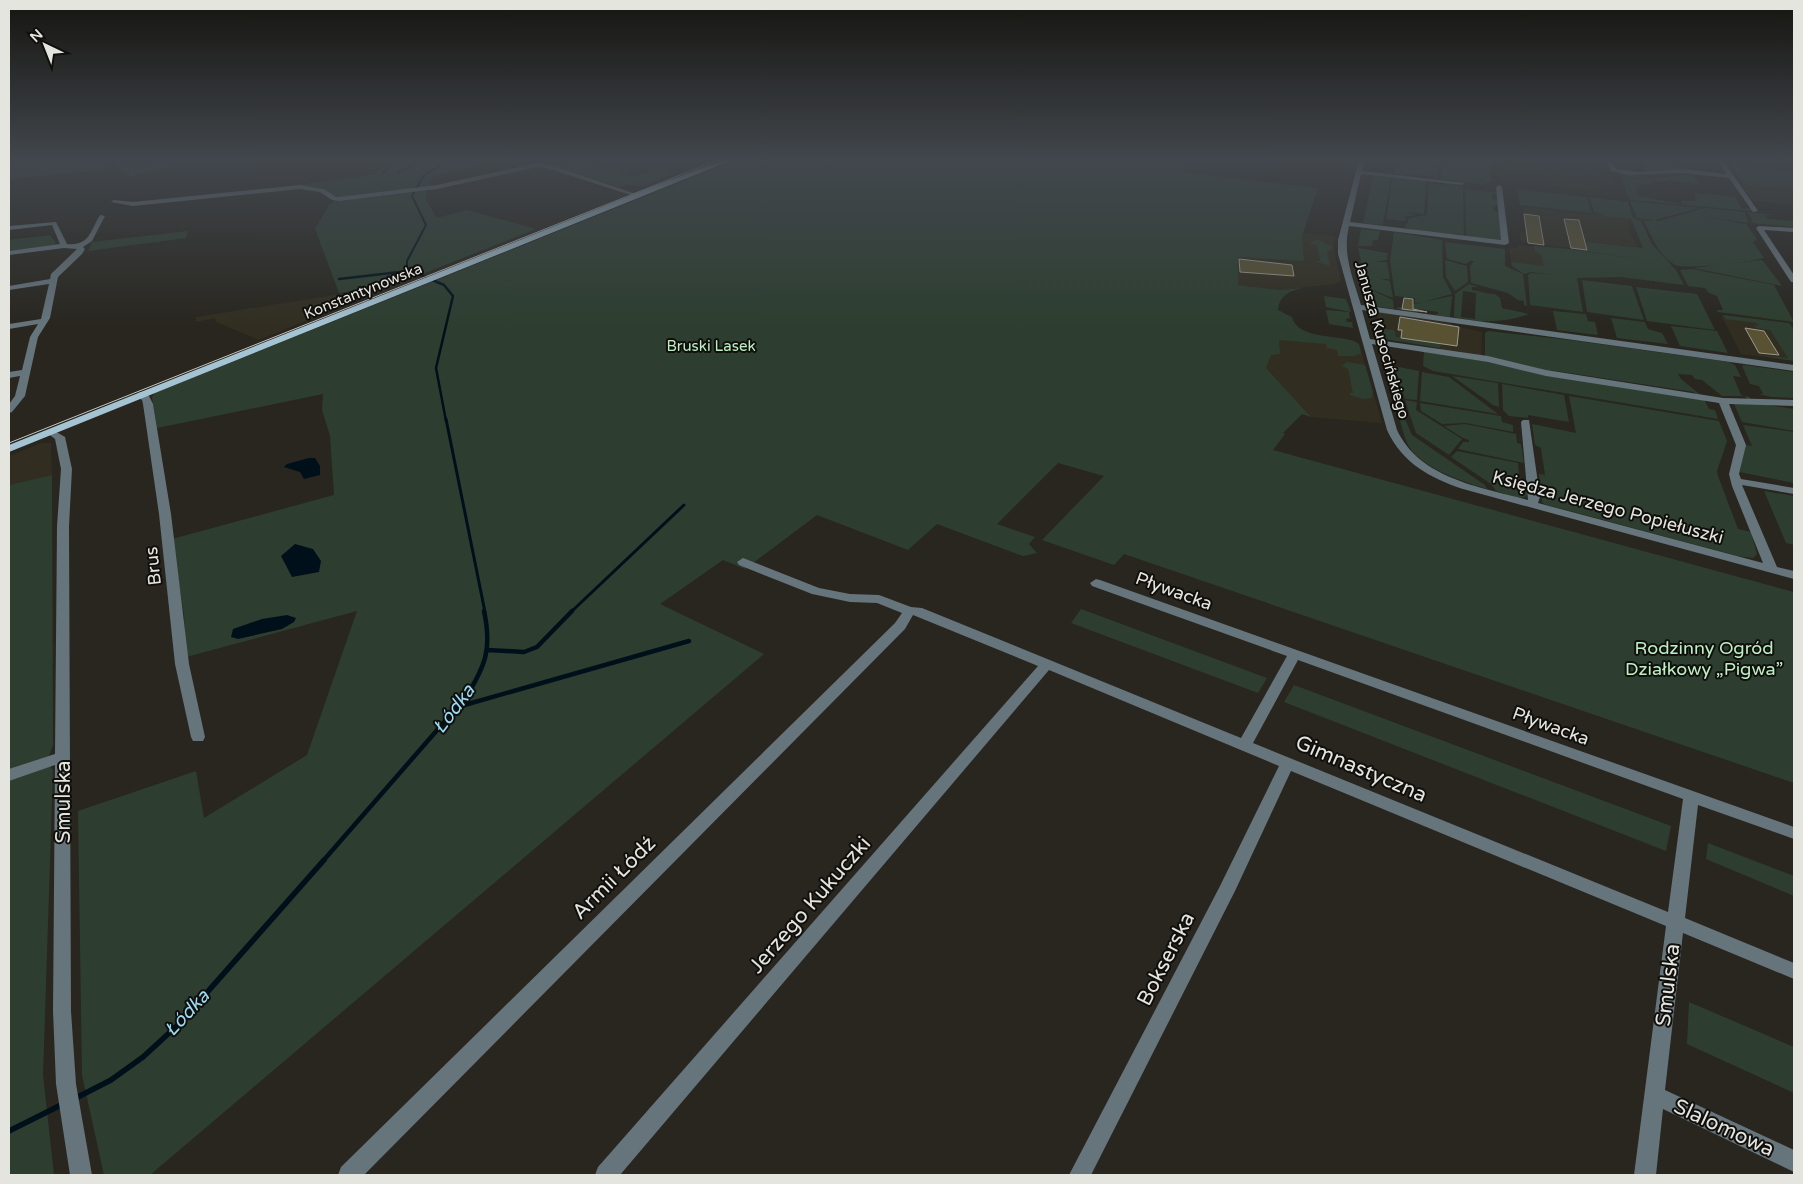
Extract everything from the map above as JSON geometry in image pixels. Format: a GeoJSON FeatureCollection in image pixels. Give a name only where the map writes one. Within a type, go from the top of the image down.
{"type":"FeatureCollection","features":[{"type":"Feature","properties":{"kind":"main road","name":"Konstantynowska"},"geometry":{"type":"LineString","coordinates":[[9,449],[586,215]]}},
{"type":"Feature","properties":{"kind":"street","name":"Janusza Kusocińskiego"},"geometry":{"type":"LineString","coordinates":[[1348,215],[1341,242],[1342,254],[1356,306],[1394,435],[1400,447],[1417,462]]}},
{"type":"Feature","properties":{"kind":"street"},"geometry":{"type":"LineString","coordinates":[[1346,224],[1505,242],[1502,215]]}},
{"type":"Feature","properties":{"kind":"street"},"geometry":{"type":"LineString","coordinates":[[9,253],[79,246],[90,240],[102,216]]}},
{"type":"Feature","properties":{"kind":"street"},"geometry":{"type":"LineString","coordinates":[[9,228],[54,223],[64,246]]}},
{"type":"Feature","properties":{"kind":"street"},"geometry":{"type":"LineString","coordinates":[[1794,230],[1759,228],[1794,280]]}},
{"type":"Feature","properties":{"kind":"street"},"geometry":{"type":"LineString","coordinates":[[9,410],[20,396],[34,337],[46,318],[51,299],[52,281],[55,274],[79,252],[81,248],[79,246]]}},
{"type":"Feature","properties":{"kind":"street"},"geometry":{"type":"LineString","coordinates":[[9,288],[52,281]]}},
{"type":"Feature","properties":{"kind":"street"},"geometry":{"type":"LineString","coordinates":[[1356,306],[1794,368]]}},
{"type":"Feature","properties":{"kind":"street"},"geometry":{"type":"LineString","coordinates":[[9,326],[43,321]]}},
{"type":"Feature","properties":{"kind":"street"},"geometry":{"type":"LineString","coordinates":[[1366,341],[1488,359],[1546,373],[1723,400],[1794,403]]}},
{"type":"Feature","properties":{"kind":"street"},"geometry":{"type":"LineString","coordinates":[[9,375],[26,372]]}},
{"type":"Feature","properties":{"kind":"street","name":"Brus"},"geometry":{"type":"LineString","coordinates":[[140,395],[147,400],[165,514],[181,656],[198,737]]}},
{"type":"Feature","properties":{"kind":"street"},"geometry":{"type":"LineString","coordinates":[[1723,400],[1741,445],[1734,474],[1736,481],[1772,569]]}},
{"type":"Feature","properties":{"kind":"street"},"geometry":{"type":"LineString","coordinates":[[1526,422],[1534,497],[1532,505]]}},
{"type":"Feature","properties":{"kind":"street","name":"Smulska"},"geometry":{"type":"LineString","coordinates":[[52,432],[61,439],[65,474],[62,1011],[66,1084],[82,1175]]}},
{"type":"Feature","properties":{"kind":"street","name":"Księdza Jerzego Popiełuszki"},"geometry":{"type":"LineString","coordinates":[[1417,462],[1461,485],[1794,575]]}},
{"type":"Feature","properties":{"kind":"street"},"geometry":{"type":"LineString","coordinates":[[1736,481],[1794,491]]}},
{"type":"Feature","properties":{"kind":"street","name":"Gimnastyczna"},"geometry":{"type":"LineString","coordinates":[[742,562],[816,591],[850,598],[879,599],[909,611],[917,612],[1245,744],[1794,971]]}},
{"type":"Feature","properties":{"kind":"street","name":"Pływacka"},"geometry":{"type":"LineString","coordinates":[[1096,583],[1794,833]]}},
{"type":"Feature","properties":{"kind":"street","name":"Armii Łódź"},"geometry":{"type":"LineString","coordinates":[[349,1175],[900,626],[909,611]]}},
{"type":"Feature","properties":{"kind":"street"},"geometry":{"type":"LineString","coordinates":[[1245,744],[1295,654]]}},
{"type":"Feature","properties":{"kind":"street","name":"Jerzego Kukuczki"},"geometry":{"type":"LineString","coordinates":[[606,1175],[1047,664]]}},
{"type":"Feature","properties":{"kind":"street"},"geometry":{"type":"LineString","coordinates":[[9,775],[63,757]]}},
{"type":"Feature","properties":{"kind":"street","name":"Bokserska"},"geometry":{"type":"LineString","coordinates":[[1080,1175],[1226,891],[1288,762]]}},
{"type":"Feature","properties":{"kind":"street","name":"Smulska"},"geometry":{"type":"LineString","coordinates":[[1645,1175],[1691,796]]}},
{"type":"Feature","properties":{"kind":"street","name":"Slalomowa"},"geometry":{"type":"LineString","coordinates":[[1655,1095],[1794,1161]]}},
{"type":"Feature","properties":{"kind":"shaded area"},"geometry":{"type":"Polygon","coordinates":[[[1524,215],[1596,215],[1629,219],[1630,228],[1628,228],[1638,247],[1586,242],[1588,250],[1521,242],[1519,232],[1527,233],[1524,215]]]}},
{"type":"Feature","properties":{"kind":"shaded area"},"geometry":{"type":"Polygon","coordinates":[[[1300,233],[1336,236],[1333,245],[1341,281],[1335,284],[1280,290],[1237,285],[1235,256],[1300,233]]]}},
{"type":"Feature","properties":{"kind":"shaded area"},"geometry":{"type":"Polygon","coordinates":[[[1517,245],[1596,254],[1609,278],[1512,266],[1509,247],[1517,248],[1517,245]]]}},
{"type":"Feature","properties":{"kind":"shaded area"},"geometry":{"type":"Polygon","coordinates":[[[380,288],[379,291],[259,340],[216,322],[215,318],[196,322],[196,317],[380,288]]]}},
{"type":"Feature","properties":{"kind":"shaded area"},"geometry":{"type":"Polygon","coordinates":[[[1375,311],[1451,322],[1451,325],[1482,332],[1481,357],[1385,339],[1375,311]]]}},
{"type":"Feature","properties":{"kind":"shaded area"},"geometry":{"type":"Polygon","coordinates":[[[1721,315],[1790,323],[1794,329],[1794,361],[1741,354],[1721,315]]]}},
{"type":"Feature","properties":{"kind":"shaded area"},"geometry":{"type":"Polygon","coordinates":[[[1276,339],[1360,347],[1382,423],[1311,417],[1266,368],[1276,339]]]}},
{"type":"Feature","properties":{"kind":"shaded area"},"geometry":{"type":"Polygon","coordinates":[[[42,443],[51,443],[52,475],[9,485],[9,456],[42,443]]]}},
{"type":"Feature","properties":{"kind":"green space"},"geometry":{"type":"Polygon","coordinates":[[[323,215],[435,215],[437,218],[447,215],[486,215],[536,229],[382,290],[377,287],[339,293],[315,229],[323,215]]]}},
{"type":"Feature","properties":{"kind":"green space"},"geometry":{"type":"Polygon","coordinates":[[[598,215],[1309,215],[1302,236],[1304,261],[1238,257],[1238,285],[1280,290],[1302,288],[1286,295],[1281,301],[1278,310],[1292,317],[1295,324],[1309,333],[1354,341],[1359,344],[1361,353],[1354,356],[1338,356],[1337,350],[1327,348],[1326,344],[1279,340],[1280,354],[1271,355],[1266,368],[1311,417],[1302,414],[1283,433],[1280,432],[1285,434],[1273,450],[1794,592],[1794,783],[1124,554],[1114,565],[1042,540],[1104,476],[1058,463],[997,524],[1035,537],[1029,544],[1037,553],[1023,556],[937,524],[908,550],[817,515],[745,569],[723,560],[660,604],[764,654],[150,1175],[104,1175],[82,1075],[78,811],[196,771],[204,818],[307,755],[357,611],[186,657],[184,615],[172,539],[334,495],[330,436],[322,410],[323,394],[157,428],[152,397],[155,393],[598,215]]]}},
{"type":"Feature","properties":{"kind":"green space"},"geometry":{"type":"Polygon","coordinates":[[[1365,215],[1385,215],[1383,225],[1363,223],[1365,215]]]}},
{"type":"Feature","properties":{"kind":"green space"},"geometry":{"type":"Polygon","coordinates":[[[1387,215],[1416,215],[1403,217],[1407,218],[1404,221],[1386,219],[1387,215]]]}},
{"type":"Feature","properties":{"kind":"green space"},"geometry":{"type":"Polygon","coordinates":[[[1425,215],[1464,215],[1464,235],[1410,231],[1411,229],[1405,228],[1409,218],[1425,215]]]}},
{"type":"Feature","properties":{"kind":"green space"},"geometry":{"type":"Polygon","coordinates":[[[1466,215],[1499,215],[1502,240],[1466,236],[1466,215]]]}},
{"type":"Feature","properties":{"kind":"green space"},"geometry":{"type":"Polygon","coordinates":[[[1597,215],[1632,215],[1633,218],[1641,221],[1652,244],[1676,270],[1684,285],[1621,277],[1577,278],[1583,312],[1530,305],[1528,275],[1531,273],[1553,275],[1531,272],[1524,274],[1512,266],[1511,262],[1544,266],[1541,254],[1535,252],[1534,246],[1570,249],[1657,262],[1567,248],[1588,250],[1586,242],[1643,248],[1631,219],[1597,215]]]}},
{"type":"Feature","properties":{"kind":"green space"},"geometry":{"type":"Polygon","coordinates":[[[1636,215],[1673,215],[1654,220],[1637,218],[1636,215]]]}},
{"type":"Feature","properties":{"kind":"green space"},"geometry":{"type":"Polygon","coordinates":[[[1679,215],[1746,215],[1748,223],[1699,216],[1746,224],[1757,239],[1753,242],[1764,258],[1692,267],[1675,265],[1660,252],[1644,221],[1659,221],[1679,215]]]}},
{"type":"Feature","properties":{"kind":"green space"},"geometry":{"type":"Polygon","coordinates":[[[1749,215],[1765,215],[1768,219],[1794,221],[1794,227],[1751,223],[1752,219],[1749,215]]]}},
{"type":"Feature","properties":{"kind":"green space"},"geometry":{"type":"Polygon","coordinates":[[[1361,229],[1380,231],[1378,240],[1373,240],[1372,246],[1358,246],[1361,229]]]}},
{"type":"Feature","properties":{"kind":"green space"},"geometry":{"type":"Polygon","coordinates":[[[188,231],[186,238],[88,251],[92,242],[188,231]]]}},
{"type":"Feature","properties":{"kind":"green space"},"geometry":{"type":"Polygon","coordinates":[[[1394,232],[1442,240],[1443,277],[1452,294],[1415,304],[1415,298],[1395,296],[1390,261],[1394,232]]]}},
{"type":"Feature","properties":{"kind":"green space"},"geometry":{"type":"Polygon","coordinates":[[[50,235],[56,243],[53,245],[9,251],[9,240],[50,235]]]}},
{"type":"Feature","properties":{"kind":"green space"},"geometry":{"type":"Polygon","coordinates":[[[1318,240],[1333,247],[1327,252],[1330,266],[1314,261],[1320,261],[1317,245],[1310,242],[1318,240]]]}},
{"type":"Feature","properties":{"kind":"green space"},"geometry":{"type":"Polygon","coordinates":[[[1445,242],[1505,249],[1505,266],[1523,274],[1527,306],[1524,305],[1524,301],[1518,300],[1508,293],[1471,283],[1470,266],[1474,261],[1466,264],[1447,259],[1445,242]]]}},
{"type":"Feature","properties":{"kind":"green space"},"geometry":{"type":"Polygon","coordinates":[[[1358,248],[1388,253],[1387,260],[1375,262],[1387,262],[1390,279],[1381,279],[1390,281],[1393,298],[1368,288],[1365,277],[1367,277],[1364,276],[1358,248]]]}},
{"type":"Feature","properties":{"kind":"green space"},"geometry":{"type":"Polygon","coordinates":[[[1445,260],[1467,266],[1468,282],[1455,291],[1446,277],[1445,260]]]}},
{"type":"Feature","properties":{"kind":"green space"},"geometry":{"type":"Polygon","coordinates":[[[1761,260],[1782,286],[1693,268],[1761,260]]]}},
{"type":"Feature","properties":{"kind":"green space"},"geometry":{"type":"Polygon","coordinates":[[[1692,269],[1774,285],[1794,322],[1718,312],[1717,310],[1723,310],[1717,296],[1709,293],[1705,288],[1688,286],[1680,270],[1692,269]]]}},
{"type":"Feature","properties":{"kind":"green space"},"geometry":{"type":"Polygon","coordinates":[[[1582,280],[1632,286],[1644,320],[1587,312],[1582,280]]]}},
{"type":"Feature","properties":{"kind":"green space"},"geometry":{"type":"Polygon","coordinates":[[[1469,284],[1478,287],[1472,287],[1472,290],[1488,293],[1473,292],[1495,294],[1500,298],[1502,308],[1529,314],[1511,319],[1492,321],[1454,317],[1455,294],[1469,284]],[[1463,291],[1461,317],[1475,319],[1476,293],[1463,291]]]}},
{"type":"Feature","properties":{"kind":"green space"},"geometry":{"type":"Polygon","coordinates":[[[1636,287],[1697,294],[1715,330],[1647,321],[1636,287]]]}},
{"type":"Feature","properties":{"kind":"green space"},"geometry":{"type":"Polygon","coordinates":[[[1369,289],[1393,300],[1394,309],[1374,306],[1375,302],[1373,302],[1369,289]]]}},
{"type":"Feature","properties":{"kind":"green space"},"geometry":{"type":"Polygon","coordinates":[[[1324,296],[1346,299],[1351,312],[1326,307],[1324,296]]]}},
{"type":"Feature","properties":{"kind":"green space"},"geometry":{"type":"Polygon","coordinates":[[[1452,296],[1450,317],[1434,315],[1438,314],[1438,312],[1418,309],[1417,313],[1397,309],[1397,307],[1411,308],[1412,304],[1452,296]]]}},
{"type":"Feature","properties":{"kind":"green space"},"geometry":{"type":"Polygon","coordinates":[[[1326,310],[1349,312],[1350,318],[1346,319],[1347,322],[1352,322],[1353,328],[1329,324],[1326,310]]]}},
{"type":"Feature","properties":{"kind":"green space"},"geometry":{"type":"Polygon","coordinates":[[[1553,311],[1586,314],[1588,321],[1595,322],[1598,335],[1557,330],[1553,311]]]}},
{"type":"Feature","properties":{"kind":"green space"},"geometry":{"type":"Polygon","coordinates":[[[1723,315],[1789,323],[1794,331],[1794,361],[1757,355],[1788,358],[1770,330],[1756,328],[1754,325],[1758,326],[1757,323],[1726,319],[1723,315]]]}},
{"type":"Feature","properties":{"kind":"green space"},"geometry":{"type":"Polygon","coordinates":[[[1611,318],[1645,322],[1648,329],[1662,333],[1668,344],[1617,338],[1611,318]]]}},
{"type":"Feature","properties":{"kind":"green space"},"geometry":{"type":"Polygon","coordinates":[[[1671,326],[1717,331],[1728,353],[1680,346],[1671,326]]]}},
{"type":"Feature","properties":{"kind":"green space"},"geometry":{"type":"Polygon","coordinates":[[[1384,329],[1394,330],[1396,337],[1441,344],[1440,348],[1385,339],[1382,331],[1384,329]]]}},
{"type":"Feature","properties":{"kind":"green space"},"geometry":{"type":"Polygon","coordinates":[[[1488,331],[1570,340],[1729,362],[1735,365],[1741,377],[1733,376],[1741,395],[1750,397],[1750,399],[1747,400],[1745,396],[1722,396],[1702,380],[1695,379],[1692,375],[1678,374],[1681,379],[1702,396],[1696,395],[1694,392],[1550,370],[1552,373],[1485,357],[1485,333],[1488,331]]]}},
{"type":"Feature","properties":{"kind":"green space"},"geometry":{"type":"Polygon","coordinates":[[[1424,351],[1704,399],[1709,409],[1715,410],[1718,419],[1433,371],[1423,366],[1424,351]]]}},
{"type":"Feature","properties":{"kind":"green space"},"geometry":{"type":"Polygon","coordinates":[[[1347,362],[1365,365],[1373,392],[1372,398],[1363,399],[1350,395],[1350,393],[1353,393],[1348,369],[1342,366],[1347,362]]]}},
{"type":"Feature","properties":{"kind":"green space"},"geometry":{"type":"Polygon","coordinates":[[[1394,366],[1419,371],[1417,400],[1405,399],[1394,366]]]}},
{"type":"Feature","properties":{"kind":"green space"},"geometry":{"type":"Polygon","coordinates":[[[1742,366],[1794,372],[1794,398],[1758,394],[1763,394],[1759,386],[1750,384],[1742,366]]]}},
{"type":"Feature","properties":{"kind":"green space"},"geometry":{"type":"Polygon","coordinates":[[[1422,372],[1449,377],[1498,414],[1420,401],[1422,372]]]}},
{"type":"Feature","properties":{"kind":"green space"},"geometry":{"type":"Polygon","coordinates":[[[1452,376],[1498,383],[1499,407],[1493,405],[1452,376]]]}},
{"type":"Feature","properties":{"kind":"green space"},"geometry":{"type":"Polygon","coordinates":[[[1502,384],[1564,395],[1569,422],[1528,415],[1528,418],[1509,416],[1503,410],[1502,384]]]}},
{"type":"Feature","properties":{"kind":"green space"},"geometry":{"type":"Polygon","coordinates":[[[1569,396],[1719,421],[1727,441],[1717,471],[1718,476],[1738,529],[1751,532],[1757,554],[1753,558],[1738,556],[1544,504],[1542,502],[1539,474],[1545,475],[1541,448],[1535,445],[1532,424],[1576,433],[1569,396]]]}},
{"type":"Feature","properties":{"kind":"green space"},"geometry":{"type":"Polygon","coordinates":[[[1405,400],[1417,402],[1416,410],[1462,439],[1449,455],[1416,433],[1405,400]]]}},
{"type":"Feature","properties":{"kind":"green space"},"geometry":{"type":"Polygon","coordinates":[[[1420,403],[1501,416],[1502,422],[1513,425],[1513,432],[1466,423],[1442,424],[1421,411],[1420,403]]]}},
{"type":"Feature","properties":{"kind":"green space"},"geometry":{"type":"Polygon","coordinates":[[[1734,404],[1761,404],[1794,409],[1794,431],[1742,422],[1734,404]]]}},
{"type":"Feature","properties":{"kind":"green space"},"geometry":{"type":"Polygon","coordinates":[[[1402,412],[1412,435],[1485,485],[1487,489],[1466,482],[1431,466],[1413,452],[1407,443],[1398,413],[1402,412]]]}},
{"type":"Feature","properties":{"kind":"green space"},"geometry":{"type":"Polygon","coordinates":[[[1465,424],[1516,434],[1517,443],[1521,444],[1524,463],[1458,449],[1463,442],[1469,442],[1469,440],[1444,426],[1465,424]]]}},
{"type":"Feature","properties":{"kind":"green space"},"geometry":{"type":"Polygon","coordinates":[[[1743,425],[1794,432],[1794,483],[1740,472],[1745,445],[1752,446],[1743,425]]]}},
{"type":"Feature","properties":{"kind":"green space"},"geometry":{"type":"Polygon","coordinates":[[[1457,451],[1518,463],[1519,478],[1527,480],[1529,490],[1526,497],[1519,498],[1496,491],[1491,484],[1451,457],[1457,451]]]}},
{"type":"Feature","properties":{"kind":"green space"},"geometry":{"type":"Polygon","coordinates":[[[52,475],[53,745],[49,756],[9,772],[9,485],[52,475]]]}},
{"type":"Feature","properties":{"kind":"green space"},"geometry":{"type":"Polygon","coordinates":[[[1764,491],[1794,496],[1794,545],[1786,543],[1764,491]]]}},
{"type":"Feature","properties":{"kind":"green space"},"geometry":{"type":"Polygon","coordinates":[[[1081,609],[1267,678],[1258,693],[1071,623],[1081,609]]]}},
{"type":"Feature","properties":{"kind":"green space"},"geometry":{"type":"Polygon","coordinates":[[[1294,685],[1671,826],[1666,851],[1284,702],[1294,685]]]}},
{"type":"Feature","properties":{"kind":"green space"},"geometry":{"type":"Polygon","coordinates":[[[50,766],[53,770],[43,1075],[54,1175],[9,1175],[9,780],[50,766]]]}},
{"type":"Feature","properties":{"kind":"green space"},"geometry":{"type":"Polygon","coordinates":[[[1708,843],[1794,876],[1794,896],[1706,859],[1708,843]]]}},
{"type":"Feature","properties":{"kind":"green space"},"geometry":{"type":"Polygon","coordinates":[[[1689,1002],[1794,1047],[1794,1093],[1687,1044],[1689,1002]]]}},
{"type":"Feature","properties":{"kind":"water"},"geometry":{"type":"Polygon","coordinates":[[[315,458],[320,466],[320,475],[304,479],[300,472],[284,467],[287,464],[315,458]]]}},
{"type":"Feature","properties":{"kind":"water"},"geometry":{"type":"Polygon","coordinates":[[[295,544],[313,549],[321,561],[319,572],[292,577],[281,556],[295,544]]]}},
{"type":"Feature","properties":{"kind":"water"},"geometry":{"type":"Polygon","coordinates":[[[287,615],[296,618],[294,622],[282,629],[238,639],[231,637],[233,629],[262,619],[287,615]]]}},
{"type":"Feature","properties":{"kind":"building"},"geometry":{"type":"Polygon","coordinates":[[[1524,215],[1539,216],[1544,245],[1528,243],[1524,215]]]}},
{"type":"Feature","properties":{"kind":"building"},"geometry":{"type":"Polygon","coordinates":[[[1564,219],[1579,220],[1587,250],[1571,248],[1564,219]]]}},
{"type":"Feature","properties":{"kind":"building"},"geometry":{"type":"Polygon","coordinates":[[[1239,259],[1292,265],[1294,276],[1240,272],[1239,259]]]}},
{"type":"Feature","properties":{"kind":"building"},"geometry":{"type":"Polygon","coordinates":[[[1404,298],[1413,299],[1413,309],[1427,312],[1402,309],[1404,298]]]}},
{"type":"Feature","properties":{"kind":"building"},"geometry":{"type":"Polygon","coordinates":[[[1400,317],[1459,327],[1457,346],[1401,338],[1402,330],[1398,330],[1400,317]]]}},
{"type":"Feature","properties":{"kind":"building"},"geometry":{"type":"Polygon","coordinates":[[[1745,328],[1764,331],[1779,355],[1759,353],[1745,328]]]}},
{"type":"Feature","properties":{"kind":"waterway","name":"Łódka"},"geometry":{"type":"LineString","coordinates":[[415,272],[407,268],[407,261],[426,225],[421,215]]}},
{"type":"Feature","properties":{"kind":"waterway","name":"Łódka"},"geometry":{"type":"LineString","coordinates":[[400,272],[411,271]]}},
{"type":"Feature","properties":{"kind":"waterway"},"geometry":{"type":"LineString","coordinates":[[339,279],[400,272]]}},
{"type":"Feature","properties":{"kind":"waterway"},"geometry":{"type":"LineString","coordinates":[[389,273],[400,272]]}},
{"type":"Feature","properties":{"kind":"waterway","name":"Łódka"},"geometry":{"type":"LineString","coordinates":[[415,272],[444,285],[453,296],[436,368],[446,421]]}},
{"type":"Feature","properties":{"kind":"waterway","name":"Łódka"},"geometry":{"type":"LineString","coordinates":[[446,419],[485,612]]}},
{"type":"Feature","properties":{"kind":"waterway"},"geometry":{"type":"LineString","coordinates":[[571,612],[684,505]]}},
{"type":"Feature","properties":{"kind":"waterway","name":"Łódka"},"geometry":{"type":"LineString","coordinates":[[323,861],[466,697],[486,656],[487,636],[484,611]]}},
{"type":"Feature","properties":{"kind":"waterway"},"geometry":{"type":"LineString","coordinates":[[488,650],[524,652],[537,647],[571,612]]}},
{"type":"Feature","properties":{"kind":"waterway"},"geometry":{"type":"LineString","coordinates":[[461,706],[689,641]]}},
{"type":"Feature","properties":{"kind":"waterway","name":"Łódka"},"geometry":{"type":"LineString","coordinates":[[74,1099],[111,1080],[143,1057],[180,1023],[324,860]]}},
{"type":"Feature","properties":{"kind":"waterway","name":"Łódka"},"geometry":{"type":"LineString","coordinates":[[9,1131],[63,1104]]}},
{"type":"Feature","properties":{"kind":"tram line"},"geometry":{"type":"LineString","coordinates":[[9,443],[580,215]]}},
{"type":"Feature","properties":{"kind":"park label","name":"Bruski Lasek"},"geometry":{"type":"Point","coordinates":[711,346]}},
{"type":"Feature","properties":{"kind":"park label","name":"Rodzinny Ogród Działkowy „Pigwa”"},"geometry":{"type":"Point","coordinates":[1704,658]}}]}
